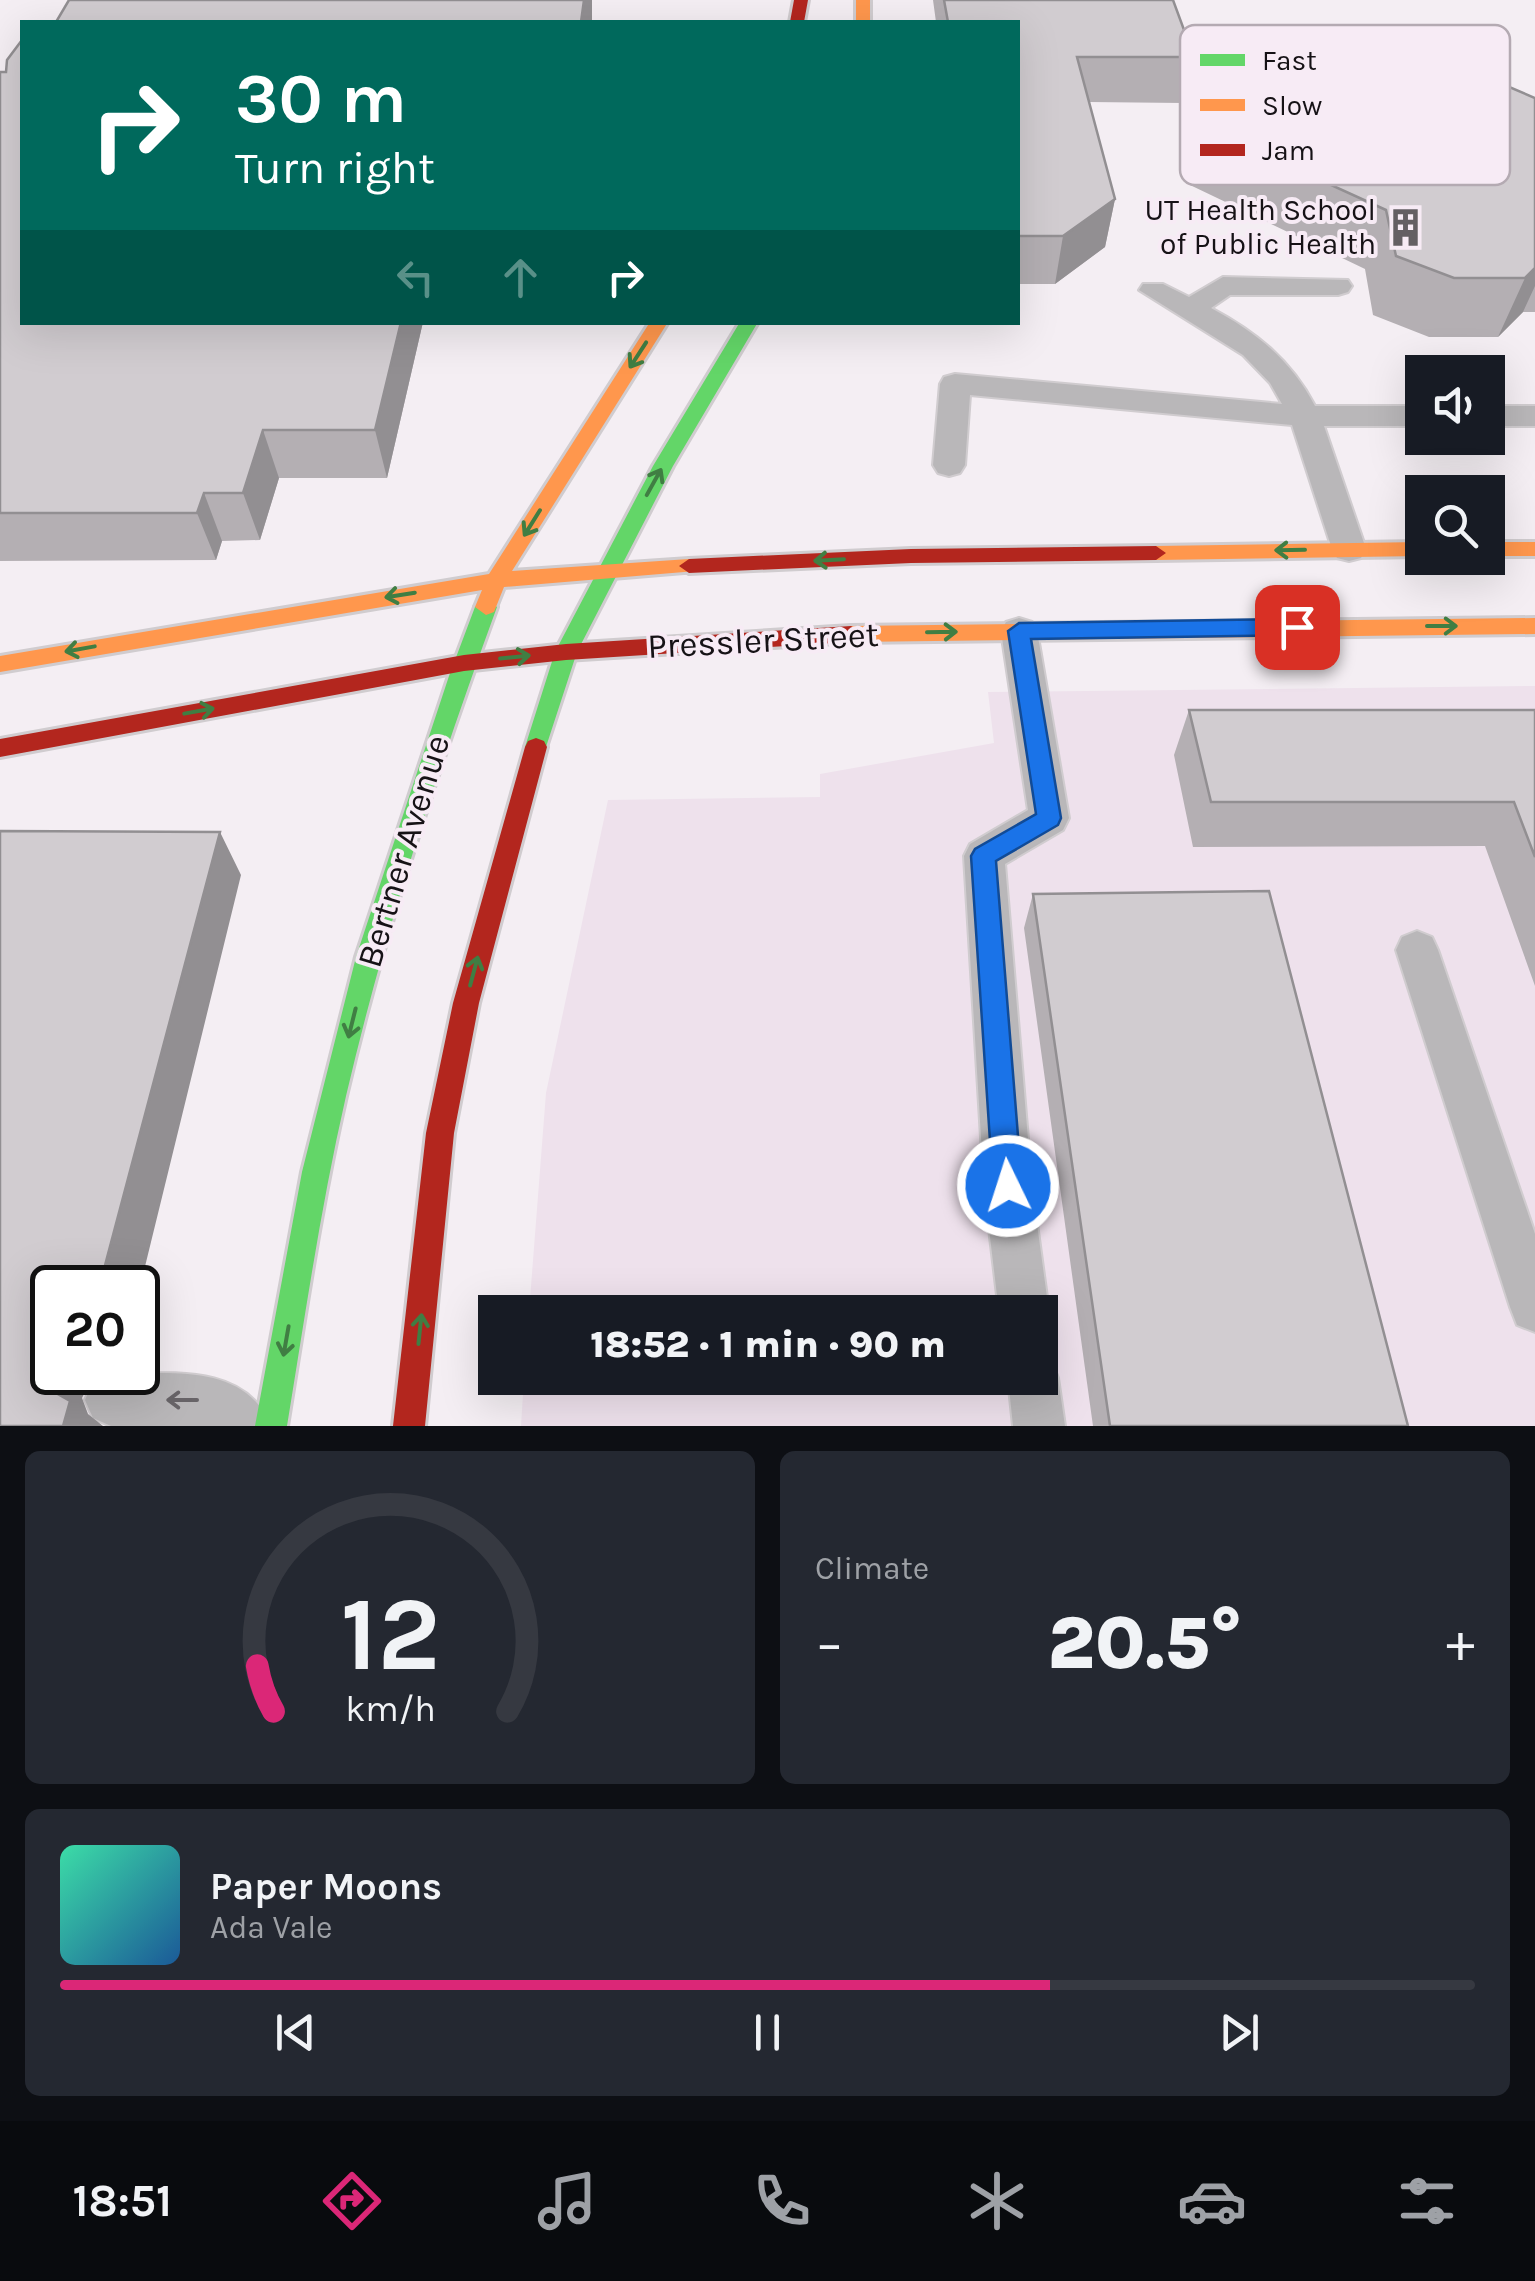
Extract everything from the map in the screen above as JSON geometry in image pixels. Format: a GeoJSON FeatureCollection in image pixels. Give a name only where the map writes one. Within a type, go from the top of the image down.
{"type":"FeatureCollection","features":[{"type":"Feature","properties":{"kind":"street","name":"Bertner Avenue"},"geometry":{"type":"LineString","coordinates":[[271,1426],[316,1171],[370,952],[464,663],[496,580],[658,325]]}},
{"type":"Feature","properties":{"kind":"street"},"geometry":{"type":"LineString","coordinates":[[410,1426],[440,1133],[466,1003],[520,796],[566,652],[662,466],[747,325]]}},
{"type":"Feature","properties":{"kind":"street"},"geometry":{"type":"LineString","coordinates":[[0,664],[496,580],[611,570],[911,556],[1405,549]]}},
{"type":"Feature","properties":{"kind":"street"},"geometry":{"type":"LineString","coordinates":[[1505,549],[1535,549]]}},
{"type":"Feature","properties":{"kind":"street"},"geometry":{"type":"LineString","coordinates":[[1350,550],[1360,580]]}},
{"type":"Feature","properties":{"kind":"street","name":"Pressler Street"},"geometry":{"type":"LineString","coordinates":[[0,748],[464,663],[566,652],[888,632],[1373,618],[1535,626]]}},
{"type":"Feature","properties":{"kind":"lane"},"geometry":{"type":"LineString","coordinates":[[1190,310],[1223,286],[1338,286]]}},
{"type":"Feature","properties":{"kind":"lane"},"geometry":{"type":"LineString","coordinates":[[1152,290],[1230,331],[1282,377],[1302,416],[1350,550]]}},
{"type":"Feature","properties":{"kind":"lane"},"geometry":{"type":"LineString","coordinates":[[948,464],[955,384],[1302,416],[1405,416]]}},
{"type":"Feature","properties":{"kind":"lane"},"geometry":{"type":"LineString","coordinates":[[1505,416],[1535,416]]}},
{"type":"Feature","properties":{"kind":"lane"},"geometry":{"type":"LineString","coordinates":[[1019,631],[1049,818],[984,856],[1008,1186],[1022,1295]]}},
{"type":"Feature","properties":{"kind":"lane"},"geometry":{"type":"LineString","coordinates":[[1417,950],[1535,1307]]}},
{"type":"Feature","properties":{"kind":"lane"},"geometry":{"type":"LineString","coordinates":[[1034,1395],[1039,1426]]}},
{"type":"Feature","properties":{"kind":"lane"},"geometry":{"type":"LineString","coordinates":[[112,1400],[209,1400],[245,1426]]}},
{"type":"Feature","properties":{"kind":"shaded area"},"geometry":{"type":"Polygon","coordinates":[[[1535,686],[1535,1426],[521,1426],[523,1395],[1058,1395],[1058,1295],[530,1295],[546,1093],[608,800],[820,797],[820,774],[994,743],[988,692],[1535,686]]]}},
{"type":"Feature","properties":{"kind":"building"},"geometry":{"type":"Polygon","coordinates":[[[69,0],[584,0],[581,20],[57,20],[69,0]]]}},
{"type":"Feature","properties":{"kind":"building"},"geometry":{"type":"Polygon","coordinates":[[[944,0],[1173,0],[1182,25],[1180,57],[1077,57],[1115,199],[1063,236],[1020,236],[1020,20],[948,20],[944,0]]]}},
{"type":"Feature","properties":{"kind":"building"},"geometry":{"type":"Polygon","coordinates":[[[20,43],[20,325],[400,325],[375,430],[263,430],[243,493],[204,493],[197,513],[0,513],[0,72],[6,72],[7,60],[20,43]]]}},
{"type":"Feature","properties":{"kind":"building"},"geometry":{"type":"Polygon","coordinates":[[[1510,87],[1535,98],[1535,268],[1525,278],[1454,278],[1396,256],[1386,210],[1331,185],[1510,185],[1510,87]]]}},
{"type":"Feature","properties":{"kind":"building"},"geometry":{"type":"Polygon","coordinates":[[[1189,710],[1535,710],[1535,857],[1514,802],[1211,802],[1189,710]]]}},
{"type":"Feature","properties":{"kind":"building"},"geometry":{"type":"Polygon","coordinates":[[[0,831],[220,832],[105,1265],[30,1265],[30,1395],[59,1395],[70,1401],[63,1426],[0,1426],[0,831]]]}},
{"type":"Feature","properties":{"kind":"building"},"geometry":{"type":"Polygon","coordinates":[[[1269,891],[1408,1426],[1110,1426],[1033,894],[1269,891]]]}},
{"type":"Feature","properties":{"kind":"traffic: fast"},"geometry":{"type":"LineString","coordinates":[[536,747],[566,652],[663,466],[747,325]]}},
{"type":"Feature","properties":{"kind":"traffic: fast"},"geometry":{"type":"LineString","coordinates":[[271,1426],[316,1172],[349,1029],[412,816],[486,607]]}},
{"type":"Feature","properties":{"kind":"traffic: slow"},"geometry":{"type":"LineString","coordinates":[[863,0],[863,20]]}},
{"type":"Feature","properties":{"kind":"traffic: slow"},"geometry":{"type":"LineString","coordinates":[[486,607],[496,580],[657,325]]}},
{"type":"Feature","properties":{"kind":"traffic: slow"},"geometry":{"type":"LineString","coordinates":[[1156,553],[1405,549]]}},
{"type":"Feature","properties":{"kind":"traffic: slow"},"geometry":{"type":"LineString","coordinates":[[1505,549],[1535,549]]}},
{"type":"Feature","properties":{"kind":"traffic: slow"},"geometry":{"type":"LineString","coordinates":[[0,664],[496,580],[689,566]]}},
{"type":"Feature","properties":{"kind":"traffic: slow"},"geometry":{"type":"LineString","coordinates":[[851,634],[1535,626]]}},
{"type":"Feature","properties":{"kind":"traffic: jam"},"geometry":{"type":"LineString","coordinates":[[797,20],[801,0]]}},
{"type":"Feature","properties":{"kind":"traffic: jam"},"geometry":{"type":"LineString","coordinates":[[689,566],[911,556],[1156,553]]}},
{"type":"Feature","properties":{"kind":"traffic: jam"},"geometry":{"type":"LineString","coordinates":[[0,748],[464,663],[566,652],[851,634]]}},
{"type":"Feature","properties":{"kind":"traffic: jam"},"geometry":{"type":"LineString","coordinates":[[409,1426],[440,1133],[466,1003],[536,747]]}},
{"type":"Feature","properties":{"kind":"place","name":"UT Health School of Public Health"},"geometry":{"type":"Point","coordinates":[1406,227]}},
{"type":"Feature","properties":{"kind":"route"},"geometry":{"type":"LineString","coordinates":[[1008,1186],[984,856],[1049,818],[1019,631],[1297,627]]}}]}
